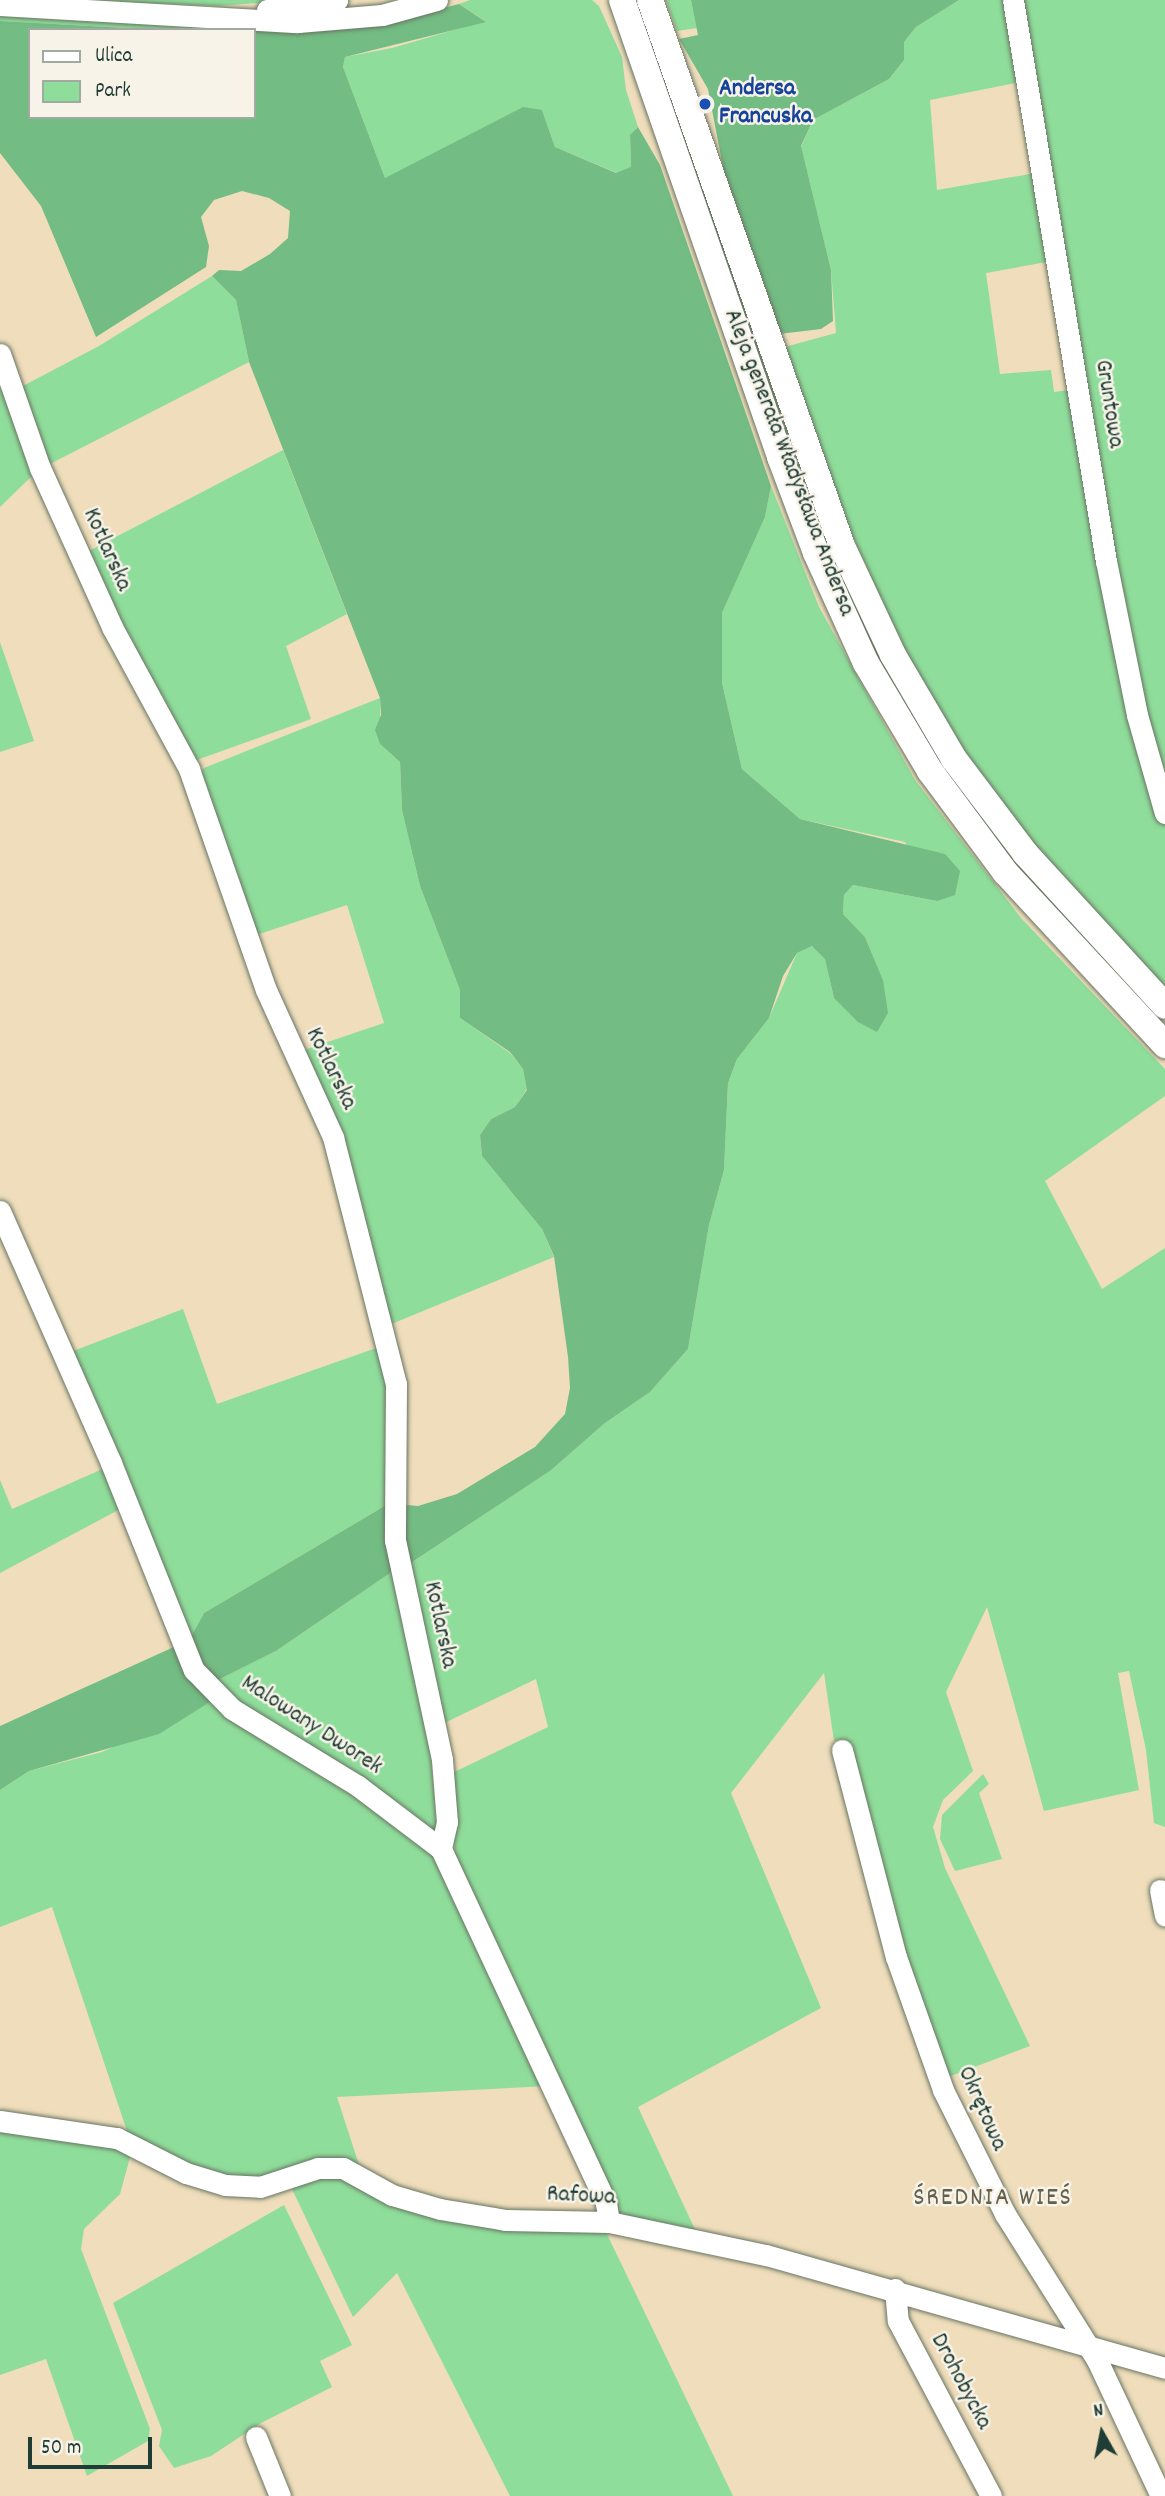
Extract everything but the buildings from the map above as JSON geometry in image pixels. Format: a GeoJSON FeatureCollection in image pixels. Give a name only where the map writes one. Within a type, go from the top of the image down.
{"type":"FeatureCollection","features":[{"type":"Feature","properties":{"kind":"main road","name":"Aleja generała Władysława Andersa"},"geometry":{"type":"LineString","coordinates":[[650,0],[842,545],[893,655],[954,759],[1025,853],[1165,1006]]}},
{"type":"Feature","properties":{"kind":"main road","name":"Aleja generała Władysława Andersa"},"geometry":{"type":"LineString","coordinates":[[621,2],[816,553],[866,663],[930,771],[1005,872],[1165,1045]]}},
{"type":"Feature","properties":{"kind":"main road"},"geometry":{"type":"LineString","coordinates":[[717,274],[743,265]]}},
{"type":"Feature","properties":{"kind":"street"},"geometry":{"type":"LineString","coordinates":[[202,17],[337,0]]}},
{"type":"Feature","properties":{"kind":"street"},"geometry":{"type":"LineString","coordinates":[[0,5],[202,17],[341,20],[438,0]]}},
{"type":"Feature","properties":{"kind":"street","name":"Gruntowa"},"geometry":{"type":"LineString","coordinates":[[1013,0],[1106,561],[1137,715],[1165,813]]}},
{"type":"Feature","properties":{"kind":"street","name":"Kotlarska"},"geometry":{"type":"LineString","coordinates":[[0,354],[40,468],[112,627],[189,769],[274,1012],[333,1137],[396,1384],[395,1540],[442,1760],[447,1822],[441,1849]]}},
{"type":"Feature","properties":{"kind":"street","name":"Malowany Dworek"},"geometry":{"type":"LineString","coordinates":[[0,1211],[111,1463],[194,1670],[232,1709],[358,1786],[441,1849],[606,2203],[610,2222]]}},
{"type":"Feature","properties":{"kind":"street","name":"Okrętowa"},"geometry":{"type":"LineString","coordinates":[[842,1751],[896,1957],[943,2090],[980,2172],[1085,2342],[1161,2496]]}},
{"type":"Feature","properties":{"kind":"street"},"geometry":{"type":"LineString","coordinates":[[1160,1890],[1165,1916]]}},
{"type":"Feature","properties":{"kind":"street","name":"Rafowa"},"geometry":{"type":"LineString","coordinates":[[0,2121],[117,2138],[186,2173],[225,2185],[260,2187],[331,2167],[343,2168],[392,2195],[440,2209],[506,2220],[610,2222],[796,2262],[1085,2342],[1165,2368]]}},
{"type":"Feature","properties":{"kind":"street","name":"Drohobycka"},"geometry":{"type":"LineString","coordinates":[[895,2289],[898,2321],[991,2496]]}},
{"type":"Feature","properties":{"kind":"street"},"geometry":{"type":"LineString","coordinates":[[256,2437],[280,2496]]}},
{"type":"Feature","properties":{"kind":"green space"},"geometry":{"type":"Polygon","coordinates":[[[74,0],[296,0],[218,6],[74,0]]]}},
{"type":"Feature","properties":{"kind":"green space"},"geometry":{"type":"Polygon","coordinates":[[[470,0],[592,0],[599,6],[622,57],[626,90],[638,127],[630,136],[631,168],[617,173],[555,147],[542,110],[385,178],[343,67],[345,57],[392,48],[485,21],[459,4],[470,0]]]}},
{"type":"Feature","properties":{"kind":"green space"},"geometry":{"type":"Polygon","coordinates":[[[666,0],[691,0],[697,28],[677,31],[666,0]]]}},
{"type":"Feature","properties":{"kind":"green space"},"geometry":{"type":"Polygon","coordinates":[[[691,0],[959,0],[916,27],[904,42],[904,60],[889,79],[813,120],[801,146],[831,270],[833,321],[821,329],[779,334],[727,188],[708,89],[679,39],[698,35],[691,0]]]}},
{"type":"Feature","properties":{"kind":"green space"},"geometry":{"type":"Polygon","coordinates":[[[959,0],[1008,0],[1020,82],[930,100],[937,190],[1036,173],[1052,261],[986,273],[1000,374],[1051,370],[1054,392],[1076,389],[1165,823],[1165,991],[1073,893],[978,776],[909,662],[865,573],[781,348],[836,333],[831,270],[801,147],[813,120],[889,79],[904,60],[904,42],[916,27],[959,0]]]}},
{"type":"Feature","properties":{"kind":"green space"},"geometry":{"type":"Polygon","coordinates":[[[1022,0],[1165,0],[1165,803],[1140,712],[1022,0]]]}},
{"type":"Feature","properties":{"kind":"green space"},"geometry":{"type":"Polygon","coordinates":[[[459,4],[486,22],[345,57],[343,67],[385,178],[523,107],[542,110],[555,147],[616,173],[631,167],[630,135],[638,127],[660,165],[771,486],[765,517],[722,613],[722,683],[742,769],[800,819],[945,854],[960,871],[955,895],[937,901],[853,885],[844,895],[843,914],[865,937],[883,980],[888,1013],[877,1032],[858,1022],[834,998],[825,959],[812,946],[797,953],[783,976],[769,1018],[737,1059],[728,1083],[724,1170],[709,1225],[688,1349],[650,1392],[605,1423],[550,1471],[406,1566],[396,1504],[418,1506],[457,1494],[535,1447],[565,1414],[570,1388],[568,1357],[554,1256],[542,1229],[482,1156],[480,1135],[491,1119],[515,1107],[527,1090],[523,1069],[510,1052],[460,1018],[460,990],[420,886],[402,810],[400,762],[380,744],[375,730],[381,715],[380,698],[249,362],[236,300],[212,276],[219,270],[241,271],[270,254],[288,238],[290,211],[269,198],[242,191],[214,200],[201,217],[209,246],[206,267],[96,337],[41,206],[0,153],[0,21],[125,28],[28,28],[28,119],[256,119],[256,28],[190,28],[191,25],[377,25],[459,4]]]}},
{"type":"Feature","properties":{"kind":"green space"},"geometry":{"type":"Polygon","coordinates":[[[0,14],[191,25],[190,28],[125,28],[0,21],[0,14]]]}},
{"type":"Feature","properties":{"kind":"green space"},"geometry":{"type":"Polygon","coordinates":[[[212,276],[236,300],[249,362],[44,467],[19,388],[99,346],[212,276]]]}},
{"type":"Feature","properties":{"kind":"green space"},"geometry":{"type":"Polygon","coordinates":[[[734,277],[813,498],[1019,865],[1152,1008],[1148,1012],[1053,913],[945,774],[892,687],[822,540],[734,277]]]}},
{"type":"Feature","properties":{"kind":"green space"},"geometry":{"type":"Polygon","coordinates":[[[0,364],[37,471],[0,507],[0,364]]]}},
{"type":"Feature","properties":{"kind":"green space"},"geometry":{"type":"Polygon","coordinates":[[[283,450],[347,614],[286,646],[311,719],[194,761],[83,554],[283,450]]]}},
{"type":"Feature","properties":{"kind":"green space"},"geometry":{"type":"Polygon","coordinates":[[[771,486],[819,607],[915,780],[1021,918],[1165,1069],[1165,1096],[1045,1181],[1102,1289],[1165,1248],[1165,1827],[1154,1823],[1146,1750],[1129,1671],[1118,1673],[1139,1790],[1044,1811],[987,1607],[946,1692],[973,1771],[943,1800],[933,1827],[945,1868],[1030,2046],[943,2079],[897,1940],[844,1739],[834,1741],[824,1673],[731,1793],[821,2008],[638,2107],[698,2236],[625,2219],[613,2205],[456,1863],[448,1775],[548,1727],[536,1679],[440,1725],[406,1566],[550,1471],[605,1423],[650,1392],[688,1349],[709,1225],[724,1170],[728,1083],[737,1059],[769,1018],[797,953],[812,946],[825,958],[834,998],[883,980],[865,937],[843,914],[844,895],[853,885],[937,901],[905,842],[800,819],[742,769],[722,683],[722,613],[765,517],[771,486]]]}},
{"type":"Feature","properties":{"kind":"green space"},"geometry":{"type":"Polygon","coordinates":[[[0,642],[34,741],[0,752],[0,642]]]}},
{"type":"Feature","properties":{"kind":"green space"},"geometry":{"type":"Polygon","coordinates":[[[380,698],[380,744],[400,762],[402,810],[420,886],[460,990],[460,1018],[510,1053],[523,1069],[527,1089],[515,1107],[491,1119],[480,1135],[482,1156],[542,1229],[554,1257],[389,1325],[298,1052],[384,1023],[347,905],[253,936],[200,775],[204,768],[380,698]]]}},
{"type":"Feature","properties":{"kind":"green space"},"geometry":{"type":"Polygon","coordinates":[[[183,1309],[217,1404],[385,1345],[392,1385],[388,1504],[204,1613],[187,1644],[68,1353],[183,1309]]]}},
{"type":"Feature","properties":{"kind":"green space"},"geometry":{"type":"Polygon","coordinates":[[[107,1467],[124,1507],[0,1573],[0,1480],[12,1509],[107,1467]]]}},
{"type":"Feature","properties":{"kind":"green space"},"geometry":{"type":"Polygon","coordinates":[[[388,1504],[396,1569],[276,1651],[214,1682],[187,1644],[204,1613],[388,1504]]]}},
{"type":"Feature","properties":{"kind":"green space"},"geometry":{"type":"Polygon","coordinates":[[[396,1569],[428,1715],[437,1833],[272,1728],[214,1682],[276,1651],[396,1569]]]}},
{"type":"Feature","properties":{"kind":"green space"},"geometry":{"type":"Polygon","coordinates":[[[176,1646],[213,1700],[159,1734],[29,1771],[0,1790],[0,1726],[176,1646]]]}},
{"type":"Feature","properties":{"kind":"green space"},"geometry":{"type":"Polygon","coordinates":[[[213,1700],[356,1792],[442,1864],[547,2086],[337,2097],[362,2174],[225,2181],[130,2140],[52,1907],[0,1927],[0,1790],[29,1771],[102,1752],[213,1700]]]}},
{"type":"Feature","properties":{"kind":"green space"},"geometry":{"type":"Polygon","coordinates":[[[983,1774],[989,1784],[979,1793],[1002,1859],[955,1871],[940,1839],[942,1815],[983,1774]]]}},
{"type":"Feature","properties":{"kind":"green space"},"geometry":{"type":"Polygon","coordinates":[[[0,2127],[132,2150],[120,2194],[84,2229],[81,2249],[150,2429],[148,2441],[87,2476],[46,2359],[0,2375],[0,2127]]]}},
{"type":"Feature","properties":{"kind":"green space"},"geometry":{"type":"Polygon","coordinates":[[[331,2172],[379,2194],[605,2230],[733,2496],[510,2496],[397,2273],[353,2317],[292,2189],[296,2181],[331,2172]]]}},
{"type":"Feature","properties":{"kind":"green space"},"geometry":{"type":"Polygon","coordinates":[[[284,2205],[352,2345],[320,2361],[332,2387],[261,2423],[211,2456],[174,2468],[159,2446],[162,2430],[113,2303],[284,2205]]]}},
{"type":"Feature","properties":{"kind":"place","name":"Andersa Francuska"},"geometry":{"type":"Point","coordinates":[705,104]}},
{"type":"Feature","properties":{"kind":"district","name":"ŚREDNIA WIEŚ"},"geometry":{"type":"Point","coordinates":[993,2199]}}]}
